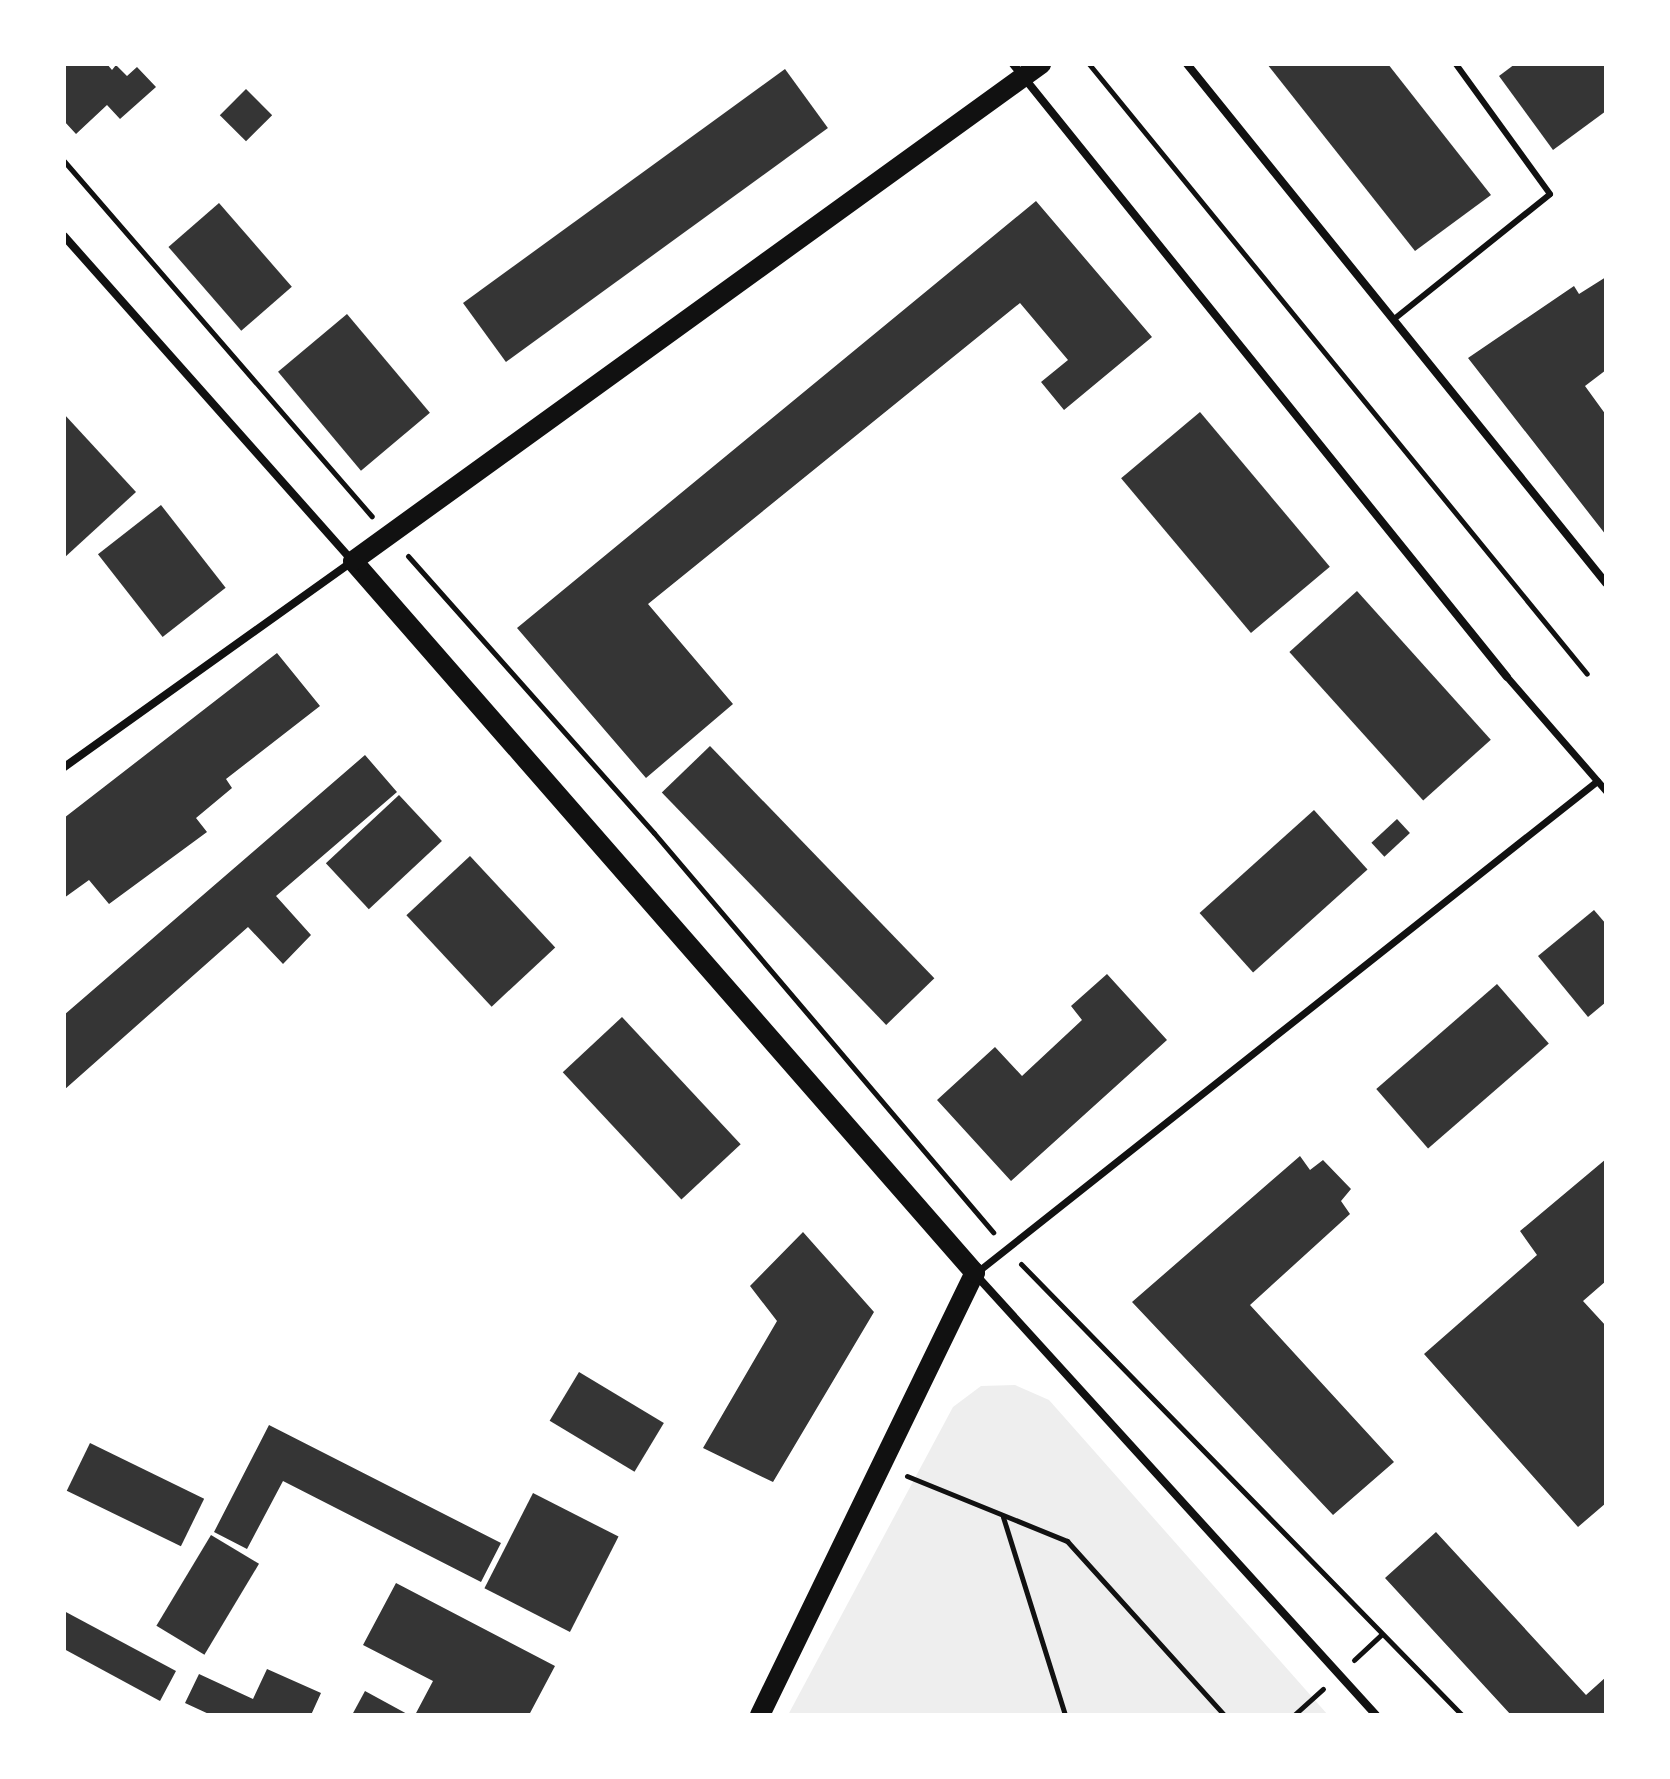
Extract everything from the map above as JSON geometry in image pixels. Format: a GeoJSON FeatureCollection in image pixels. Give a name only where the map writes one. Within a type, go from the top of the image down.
{"type":"FeatureCollection","features":[{"type":"Feature","properties":{"kind":"main road"},"geometry":{"type":"LineString","coordinates":[[760,1715],[975,1273],[353,561],[1018,70],[1041,64]]}},
{"type":"Feature","properties":{"kind":"street"},"geometry":{"type":"LineString","coordinates":[[1187,64],[1606,583]]}},
{"type":"Feature","properties":{"kind":"street"},"geometry":{"type":"LineString","coordinates":[[1018,70],[1507,677],[1606,791]]}},
{"type":"Feature","properties":{"kind":"street"},"geometry":{"type":"LineString","coordinates":[[64,236],[353,561],[64,767]]}},
{"type":"Feature","properties":{"kind":"street"},"geometry":{"type":"LineString","coordinates":[[1376,1715],[975,1273],[1008,1250],[1597,781]]}},
{"type":"Feature","properties":{"kind":"lane"},"geometry":{"type":"LineString","coordinates":[[1393,320],[1550,194],[1456,64]]}},
{"type":"Feature","properties":{"kind":"path"},"geometry":{"type":"LineString","coordinates":[[1089,64],[1587,674]]}},
{"type":"Feature","properties":{"kind":"path"},"geometry":{"type":"LineString","coordinates":[[64,161],[389,536],[654,833],[1008,1250],[1462,1715]]}},
{"type":"Feature","properties":{"kind":"path"},"geometry":{"type":"LineString","coordinates":[[884,1461],[921,1485],[1067,1541],[1224,1715]]}},
{"type":"Feature","properties":{"kind":"path"},"geometry":{"type":"LineString","coordinates":[[1003,1516],[1065,1715]]}},
{"type":"Feature","properties":{"kind":"shaded area"},"geometry":{"type":"Polygon","coordinates":[[[1015,1385],[1049,1400],[1328,1715],[788,1715],[953,1407],[981,1386],[1015,1385]]]}},
{"type":"Feature","properties":{"kind":"building"},"geometry":{"type":"Polygon","coordinates":[[[64,64],[107,64],[112,70],[116,65],[127,76],[137,67],[156,87],[120,119],[107,105],[76,134],[64,121],[64,64]]]}},
{"type":"Feature","properties":{"kind":"building"},"geometry":{"type":"Polygon","coordinates":[[[1267,64],[1388,64],[1491,195],[1415,251],[1267,64]]]}},
{"type":"Feature","properties":{"kind":"building"},"geometry":{"type":"Polygon","coordinates":[[[1515,64],[1606,64],[1606,111],[1553,150],[1499,76],[1515,64]]]}},
{"type":"Feature","properties":{"kind":"building"},"geometry":{"type":"Polygon","coordinates":[[[785,69],[828,128],[506,362],[463,303],[785,69]]]}},
{"type":"Feature","properties":{"kind":"building"},"geometry":{"type":"Polygon","coordinates":[[[246,89],[272,115],[246,141],[220,115],[246,89]]]}},
{"type":"Feature","properties":{"kind":"building"},"geometry":{"type":"Polygon","coordinates":[[[1036,201],[1152,337],[1064,410],[1041,382],[1068,360],[1020,303],[648,604],[733,704],[646,778],[517,628],[1036,201]]]}},
{"type":"Feature","properties":{"kind":"building"},"geometry":{"type":"Polygon","coordinates":[[[219,203],[292,287],[241,331],[168,247],[219,203]]]}},
{"type":"Feature","properties":{"kind":"building"},"geometry":{"type":"Polygon","coordinates":[[[1606,277],[1606,370],[1585,386],[1606,415],[1606,535],[1468,358],[1574,286],[1579,294],[1606,277]]]}},
{"type":"Feature","properties":{"kind":"building"},"geometry":{"type":"Polygon","coordinates":[[[347,314],[430,413],[361,471],[278,372],[347,314]]]}},
{"type":"Feature","properties":{"kind":"building"},"geometry":{"type":"Polygon","coordinates":[[[1200,412],[1330,567],[1251,633],[1121,478],[1200,412]]]}},
{"type":"Feature","properties":{"kind":"building"},"geometry":{"type":"Polygon","coordinates":[[[64,414],[136,492],[64,558],[64,414]]]}},
{"type":"Feature","properties":{"kind":"building"},"geometry":{"type":"Polygon","coordinates":[[[161,505],[226,588],[163,637],[98,554],[161,505]]]}},
{"type":"Feature","properties":{"kind":"building"},"geometry":{"type":"Polygon","coordinates":[[[1357,591],[1491,740],[1423,801],[1289,652],[1357,591]]]}},
{"type":"Feature","properties":{"kind":"building"},"geometry":{"type":"Polygon","coordinates":[[[277,653],[320,706],[226,779],[232,788],[196,818],[207,832],[109,904],[89,880],[64,898],[64,818],[277,653]]]}},
{"type":"Feature","properties":{"kind":"building"},"geometry":{"type":"Polygon","coordinates":[[[710,746],[934,978],[886,1025],[662,793],[710,746]]]}},
{"type":"Feature","properties":{"kind":"building"},"geometry":{"type":"Polygon","coordinates":[[[365,755],[397,792],[276,896],[311,935],[283,964],[248,927],[64,1090],[64,1015],[365,755]]]}},
{"type":"Feature","properties":{"kind":"building"},"geometry":{"type":"Polygon","coordinates":[[[399,795],[442,841],[369,909],[326,863],[399,795]]]}},
{"type":"Feature","properties":{"kind":"building"},"geometry":{"type":"Polygon","coordinates":[[[1314,810],[1368,869],[1253,972],[1200,913],[1314,810]]]}},
{"type":"Feature","properties":{"kind":"building"},"geometry":{"type":"Polygon","coordinates":[[[1397,819],[1410,833],[1384,857],[1371,843],[1397,819]]]}},
{"type":"Feature","properties":{"kind":"building"},"geometry":{"type":"Polygon","coordinates":[[[470,856],[555,947],[492,1007],[406,915],[470,856]]]}},
{"type":"Feature","properties":{"kind":"building"},"geometry":{"type":"Polygon","coordinates":[[[1594,910],[1606,924],[1606,1002],[1588,1017],[1538,956],[1594,910]]]}},
{"type":"Feature","properties":{"kind":"building"},"geometry":{"type":"Polygon","coordinates":[[[1107,974],[1167,1040],[1011,1181],[937,1100],[995,1047],[1022,1076],[1082,1020],[1071,1006],[1107,974]]]}},
{"type":"Feature","properties":{"kind":"building"},"geometry":{"type":"Polygon","coordinates":[[[1497,984],[1549,1044],[1428,1149],[1376,1089],[1497,984]]]}},
{"type":"Feature","properties":{"kind":"building"},"geometry":{"type":"Polygon","coordinates":[[[622,1017],[741,1144],[681,1199],[563,1072],[622,1017]]]}},
{"type":"Feature","properties":{"kind":"building"},"geometry":{"type":"Polygon","coordinates":[[[1300,1156],[1310,1170],[1323,1160],[1351,1189],[1341,1201],[1350,1214],[1250,1305],[1394,1462],[1333,1515],[1132,1302],[1300,1156]]]}},
{"type":"Feature","properties":{"kind":"building"},"geometry":{"type":"Polygon","coordinates":[[[1606,1159],[1606,1281],[1583,1301],[1606,1326],[1606,1503],[1578,1527],[1424,1354],[1537,1255],[1520,1231],[1606,1159]]]}},
{"type":"Feature","properties":{"kind":"building"},"geometry":{"type":"Polygon","coordinates":[[[803,1232],[874,1312],[773,1482],[703,1448],[777,1321],[750,1286],[803,1232]]]}},
{"type":"Feature","properties":{"kind":"building"},"geometry":{"type":"Polygon","coordinates":[[[579,1372],[664,1423],[635,1472],[550,1421],[579,1372]]]}},
{"type":"Feature","properties":{"kind":"building"},"geometry":{"type":"Polygon","coordinates":[[[269,1425],[501,1543],[481,1582],[283,1481],[247,1549],[214,1532],[269,1425]]]}},
{"type":"Feature","properties":{"kind":"building"},"geometry":{"type":"Polygon","coordinates":[[[90,1443],[204,1499],[181,1546],[67,1491],[90,1443]]]}},
{"type":"Feature","properties":{"kind":"building"},"geometry":{"type":"Polygon","coordinates":[[[533,1493],[619,1537],[570,1632],[484,1588],[533,1493]]]}},
{"type":"Feature","properties":{"kind":"building"},"geometry":{"type":"Polygon","coordinates":[[[1436,1532],[1586,1695],[1606,1677],[1606,1715],[1511,1715],[1385,1578],[1436,1532]]]}},
{"type":"Feature","properties":{"kind":"building"},"geometry":{"type":"Polygon","coordinates":[[[211,1535],[259,1564],[204,1655],[156,1626],[211,1535]]]}},
{"type":"Feature","properties":{"kind":"building"},"geometry":{"type":"Polygon","coordinates":[[[396,1583],[555,1666],[529,1715],[415,1715],[433,1681],[363,1645],[396,1583]]]}},
{"type":"Feature","properties":{"kind":"building"},"geometry":{"type":"Polygon","coordinates":[[[64,1611],[176,1671],[160,1701],[64,1649],[64,1611]]]}},
{"type":"Feature","properties":{"kind":"building"},"geometry":{"type":"Polygon","coordinates":[[[267,1669],[321,1693],[311,1715],[211,1715],[185,1703],[199,1674],[253,1699],[267,1669]]]}},
{"type":"Feature","properties":{"kind":"building"},"geometry":{"type":"Polygon","coordinates":[[[365,1691],[409,1715],[352,1715],[365,1691]]]}}]}
